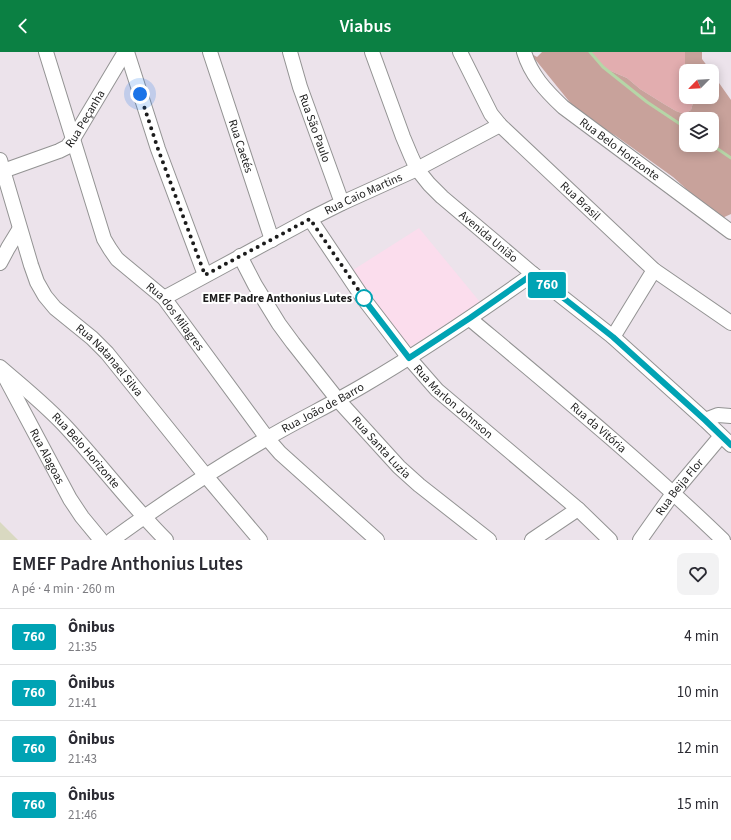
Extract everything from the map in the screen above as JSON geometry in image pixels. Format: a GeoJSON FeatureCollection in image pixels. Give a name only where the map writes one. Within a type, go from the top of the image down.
{"type":"FeatureCollection","features":[{"type":"Feature","properties":{"kind":"street","name":"Rua dos Milagres"},"geometry":{"type":"LineString","coordinates":[[46,52],[104,239],[110,249],[117,258],[164,298],[267,438],[294,466],[377,540]]}},
{"type":"Feature","properties":{"kind":"street","name":"Rua Peçanha"},"geometry":{"type":"LineString","coordinates":[[2,166],[59,151],[67,147],[73,140],[126,52]]}},
{"type":"Feature","properties":{"kind":"street"},"geometry":{"type":"LineString","coordinates":[[126,52],[158,149],[205,275]]}},
{"type":"Feature","properties":{"kind":"street","name":"Rua Caetés"},"geometry":{"type":"LineString","coordinates":[[210,52],[272,240]]}},
{"type":"Feature","properties":{"kind":"street","name":"Rua São Paulo"},"geometry":{"type":"LineString","coordinates":[[290,52],[300,87],[342,203]]}},
{"type":"Feature","properties":{"kind":"street","name":"Avenida União"},"geometry":{"type":"LineString","coordinates":[[372,52],[403,137],[418,169],[429,184],[442,197],[533,274],[613,337],[726,440]]}},
{"type":"Feature","properties":{"kind":"street","name":"Rua Brasil"},"geometry":{"type":"LineString","coordinates":[[460,52],[488,107],[500,126],[654,270],[731,323]]}},
{"type":"Feature","properties":{"kind":"street","name":"Rua Belo Horizonte"},"geometry":{"type":"LineString","coordinates":[[524,52],[528,66],[548,94],[563,107],[731,232]]}},
{"type":"Feature","properties":{"kind":"street","name":"Rua Caio Martins"},"geometry":{"type":"LineString","coordinates":[[164,298],[310,219],[418,169],[500,126]]}},
{"type":"Feature","properties":{"kind":"street","name":"Rua Natanael Silva"},"geometry":{"type":"LineString","coordinates":[[2,166],[30,265],[45,296],[55,308],[92,338],[107,353],[206,476],[260,540]]}},
{"type":"Feature","properties":{"kind":"street","name":"Rua Marlon Johnson"},"geometry":{"type":"LineString","coordinates":[[310,219],[363,298],[409,358],[437,390],[448,401],[578,509],[610,540]]}},
{"type":"Feature","properties":{"kind":"street"},"geometry":{"type":"LineString","coordinates":[[0,264],[19,230]]}},
{"type":"Feature","properties":{"kind":"street","name":"Rua Santa Luzia"},"geometry":{"type":"LineString","coordinates":[[240,256],[255,285],[279,324],[338,400],[404,471],[443,505],[489,540]]}},
{"type":"Feature","properties":{"kind":"street"},"geometry":{"type":"LineString","coordinates":[[613,337],[654,270]]}},
{"type":"Feature","properties":{"kind":"street","name":"Rua João de Barro"},"geometry":{"type":"LineString","coordinates":[[112,540],[143,517],[267,438],[338,400],[409,358],[533,274]]}},
{"type":"Feature","properties":{"kind":"street","name":"Rua da Vitória"},"geometry":{"type":"LineString","coordinates":[[470,318],[602,429],[674,492],[723,540]]}},
{"type":"Feature","properties":{"kind":"street","name":"Rua Belo Horizonte"},"geometry":{"type":"LineString","coordinates":[[0,367],[48,408],[68,429],[143,517],[166,540]]}},
{"type":"Feature","properties":{"kind":"street","name":"Rua Alagoas"},"geometry":{"type":"LineString","coordinates":[[0,367],[70,499],[82,517],[101,540]]}},
{"type":"Feature","properties":{"kind":"street"},"geometry":{"type":"LineString","coordinates":[[705,420],[718,415],[731,416]]}},
{"type":"Feature","properties":{"kind":"street","name":"Rua Beija Flor"},"geometry":{"type":"LineString","coordinates":[[640,540],[674,492],[726,440]]}},
{"type":"Feature","properties":{"kind":"street"},"geometry":{"type":"LineString","coordinates":[[532,540],[578,509]]}},
{"type":"Feature","properties":{"kind":"shaded area"},"geometry":{"type":"Polygon","coordinates":[[[542,52],[591,52],[606,69],[627,78],[640,89],[679,112],[679,152],[719,152],[719,112],[688,112],[691,110],[693,104],[719,104],[719,83],[731,100],[731,214],[720,219],[673,177],[616,136],[581,116],[530,53],[537,57],[542,52]]]}},
{"type":"Feature","properties":{"kind":"shaded area"},"geometry":{"type":"Polygon","coordinates":[[[591,52],[685,52],[685,64],[679,64],[679,104],[693,104],[691,110],[688,112],[676,111],[640,89],[627,78],[606,69],[591,52]]]}},
{"type":"Feature","properties":{"kind":"shaded area"},"geometry":{"type":"Polygon","coordinates":[[[685,52],[702,52],[702,59],[706,64],[685,64],[685,52]]]}},
{"type":"Feature","properties":{"kind":"shaded area","name":"EMEF Padre Anthonius Lutes"},"geometry":{"type":"Polygon","coordinates":[[[419,228],[480,302],[409,348],[353,270],[419,228]]]}},
{"type":"Feature","properties":{"kind":"green space"},"geometry":{"type":"Polygon","coordinates":[[[0,522],[18,540],[0,540],[0,522]]]}},
{"type":"Feature","properties":{"kind":"waterway"},"geometry":{"type":"LineString","coordinates":[[590,52],[603,67],[647,102],[679,123]]}},
{"type":"Feature","properties":{"kind":"waterway"},"geometry":{"type":"LineString","coordinates":[[719,150],[731,158]]}},
{"type":"Feature","properties":{"kind":"bus line","name":"760"},"geometry":{"type":"LineString","coordinates":[[363,298],[409,358],[533,274],[613,337],[731,445]]}},
{"type":"Feature","properties":{"kind":"place","name":"EMEF Padre Anthonius Lutes"},"geometry":{"type":"Point","coordinates":[364,298]}},
{"type":"Feature","properties":{"kind":"route"},"geometry":{"type":"LineString","coordinates":[[140,94],[158,149],[205,275],[310,219],[364,298]]}}]}
